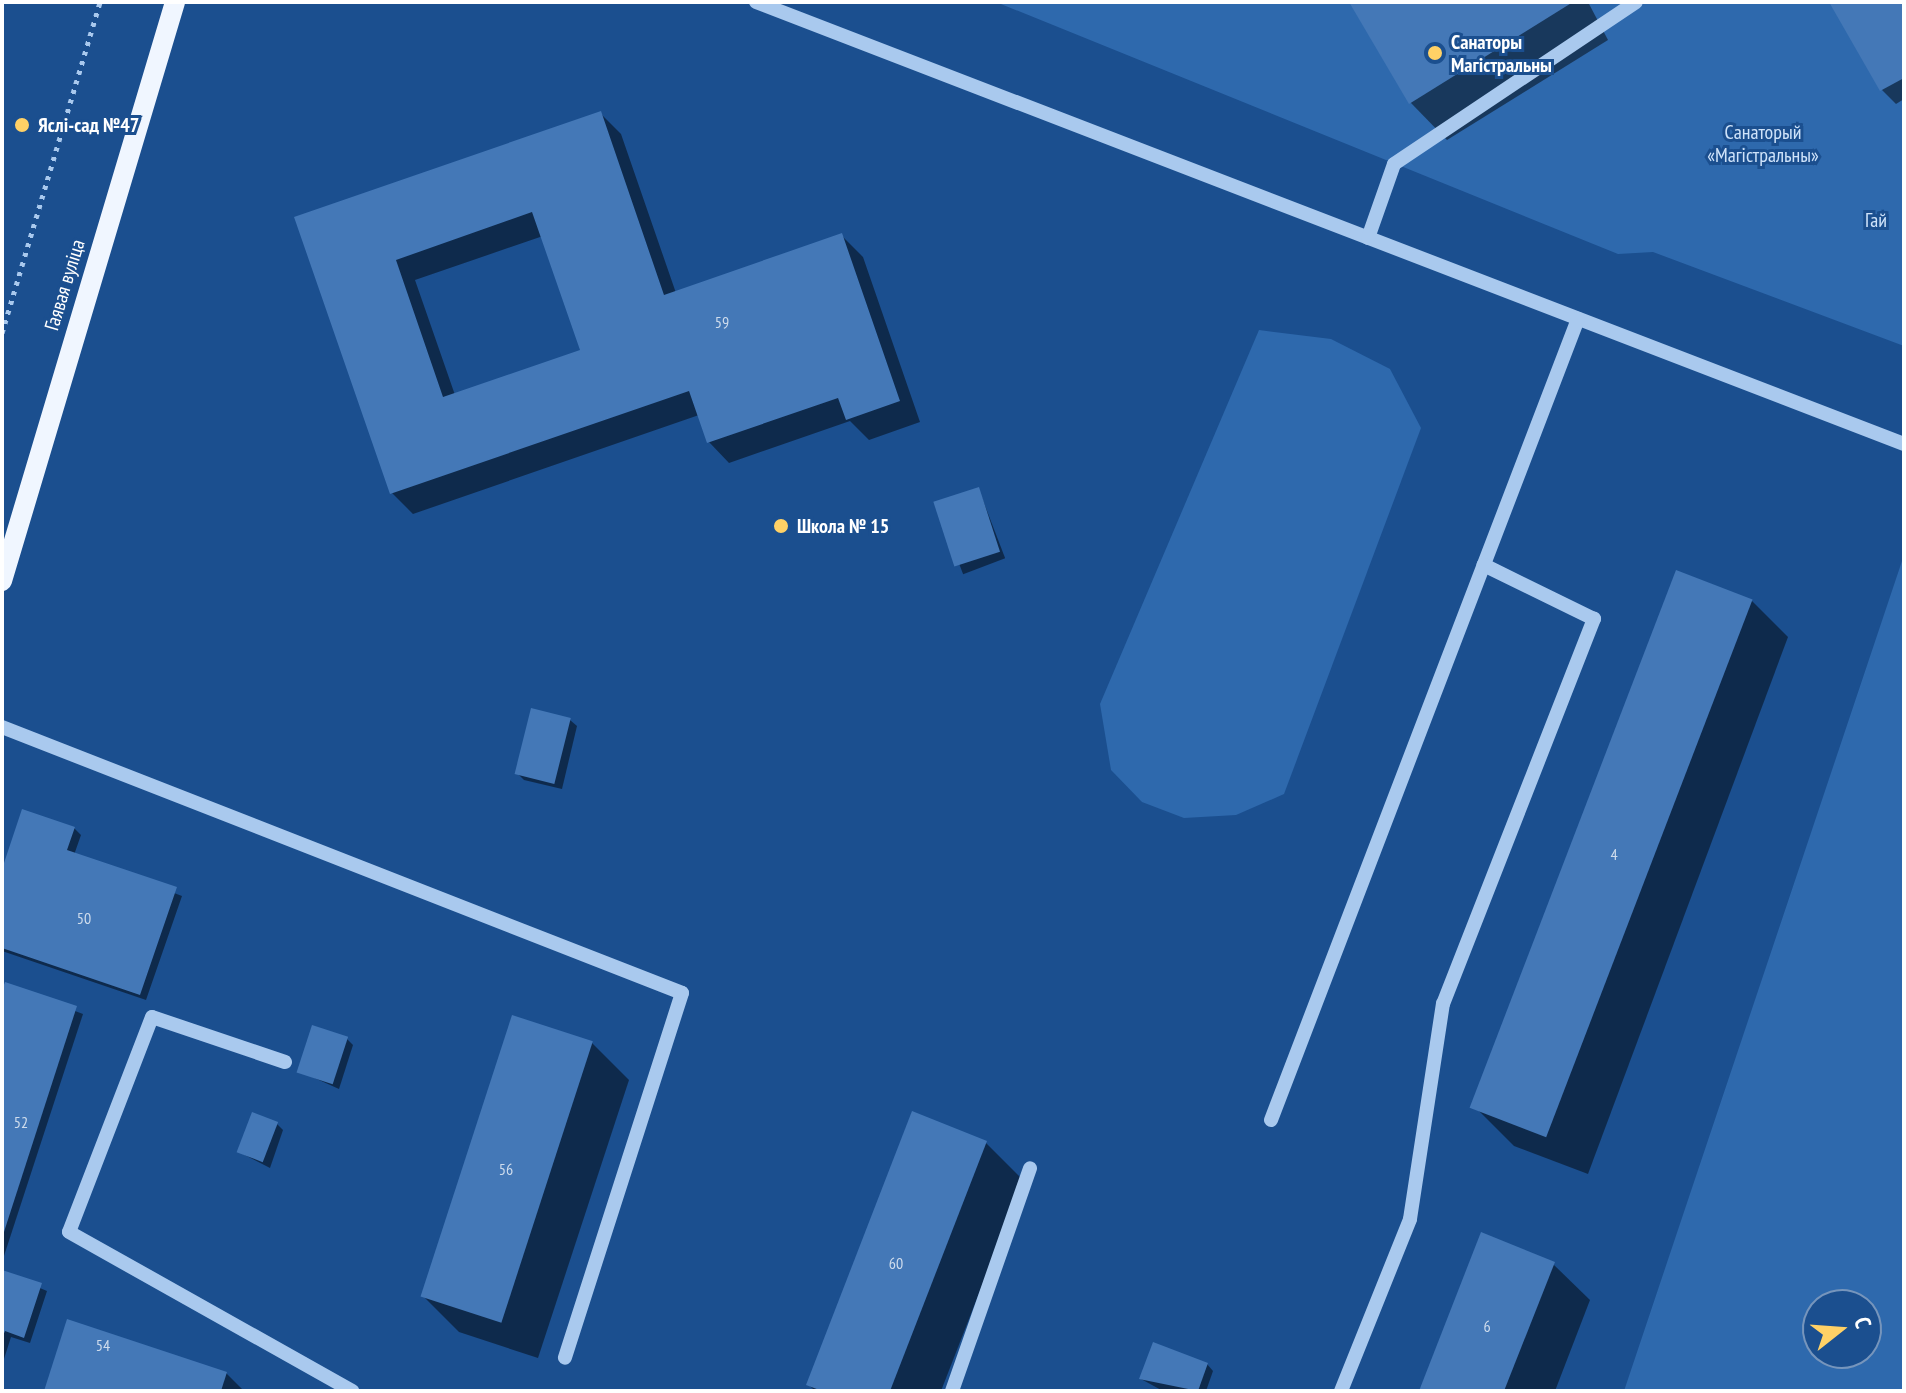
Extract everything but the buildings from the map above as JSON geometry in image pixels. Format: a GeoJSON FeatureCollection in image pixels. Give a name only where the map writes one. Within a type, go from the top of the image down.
{"type":"FeatureCollection","features":[{"type":"Feature","properties":{"kind":"main road","name":"Гаявая вуліца"},"geometry":{"type":"LineString","coordinates":[[2,581],[175,2]]}},
{"type":"Feature","properties":{"kind":"street"},"geometry":{"type":"LineString","coordinates":[[756,2],[1904,444]]}},
{"type":"Feature","properties":{"kind":"street"},"geometry":{"type":"LineString","coordinates":[[1368,238],[1394,164],[1636,2]]}},
{"type":"Feature","properties":{"kind":"street"},"geometry":{"type":"LineString","coordinates":[[1271,1120],[1578,319]]}},
{"type":"Feature","properties":{"kind":"street"},"geometry":{"type":"LineString","coordinates":[[1341,1391],[1410,1219],[1443,1004],[1594,619],[1484,565]]}},
{"type":"Feature","properties":{"kind":"street"},"geometry":{"type":"LineString","coordinates":[[2,727],[682,993],[565,1358]]}},
{"type":"Feature","properties":{"kind":"street"},"geometry":{"type":"LineString","coordinates":[[285,1062],[152,1017],[69,1232],[352,1391]]}},
{"type":"Feature","properties":{"kind":"street"},"geometry":{"type":"LineString","coordinates":[[952,1391],[1030,1168]]}},
{"type":"Feature","properties":{"kind":"path"},"geometry":{"type":"LineString","coordinates":[[2,332],[100,2]]}},
{"type":"Feature","properties":{"kind":"green space","name":"Санаторый «Магістральны»"},"geometry":{"type":"Polygon","coordinates":[[[996,2],[1904,2],[1904,346],[1653,252],[1618,254],[996,2]]]}},
{"type":"Feature","properties":{"kind":"green space"},"geometry":{"type":"Polygon","coordinates":[[[1259,330],[1331,339],[1390,369],[1421,428],[1284,794],[1236,815],[1184,818],[1142,802],[1111,770],[1100,704],[1259,330]]]}},
{"type":"Feature","properties":{"kind":"green space"},"geometry":{"type":"Polygon","coordinates":[[[1904,555],[1904,1391],[1624,1391],[1904,555]]]}},
{"type":"Feature","properties":{"kind":"place","name":"Санаторы Магістральны"},"geometry":{"type":"Point","coordinates":[1435,53]}},
{"type":"Feature","properties":{"kind":"place","name":"Яслі-сад №47"},"geometry":{"type":"Point","coordinates":[22,125]}},
{"type":"Feature","properties":{"kind":"place","name":"Школа № 15"},"geometry":{"type":"Point","coordinates":[781,526]}},
{"type":"Feature","properties":{"kind":"park label","name":"Гай"},"geometry":{"type":"Point","coordinates":[1876,220]}}]}
